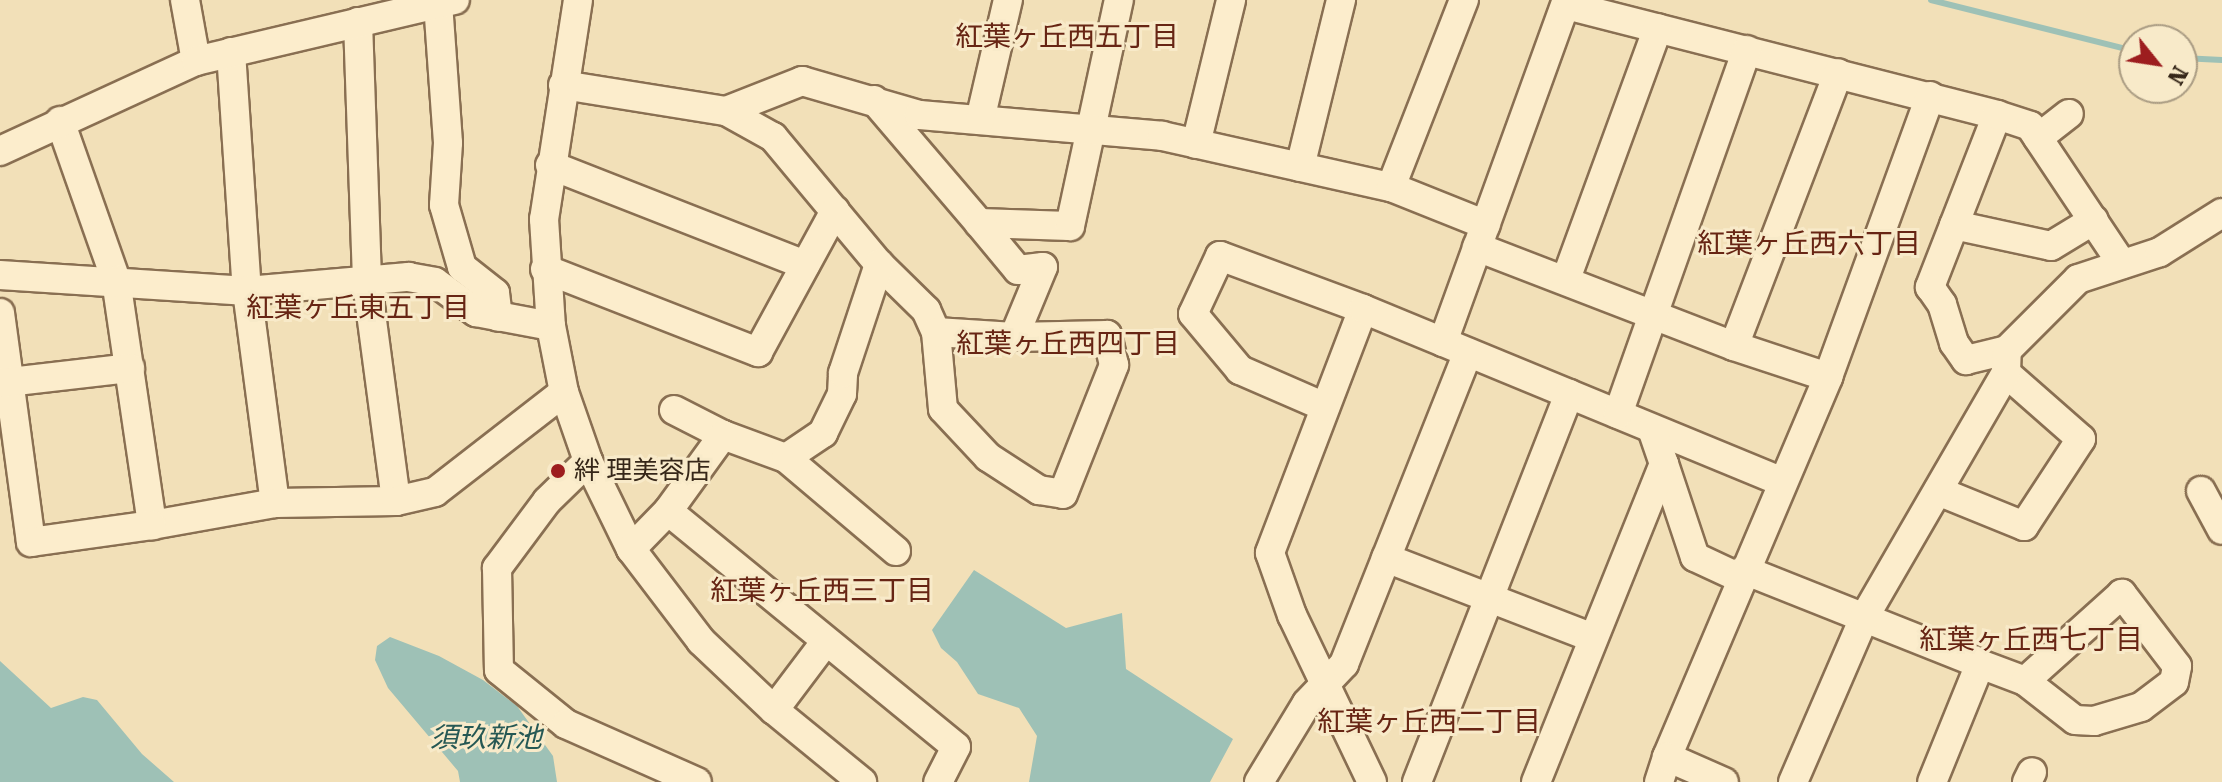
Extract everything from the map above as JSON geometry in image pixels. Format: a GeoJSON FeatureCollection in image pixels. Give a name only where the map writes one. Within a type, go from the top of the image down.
{"type":"FeatureCollection","features":[{"type":"Feature","properties":{"kind":"street"},"geometry":{"type":"LineString","coordinates":[[185,0],[196,61]]}},
{"type":"Feature","properties":{"kind":"street"},"geometry":{"type":"LineString","coordinates":[[578,0],[544,219],[551,326],[564,392],[588,461],[631,549],[701,641],[848,777]]}},
{"type":"Feature","properties":{"kind":"street"},"geometry":{"type":"LineString","coordinates":[[980,120],[1008,0]]}},
{"type":"Feature","properties":{"kind":"street"},"geometry":{"type":"LineString","coordinates":[[979,223],[1070,226],[1119,0]]}},
{"type":"Feature","properties":{"kind":"street"},"geometry":{"type":"LineString","coordinates":[[1196,144],[1231,0]]}},
{"type":"Feature","properties":{"kind":"street"},"geometry":{"type":"LineString","coordinates":[[1300,167],[1341,0]]}},
{"type":"Feature","properties":{"kind":"street"},"geometry":{"type":"LineString","coordinates":[[1391,187],[1464,0]]}},
{"type":"Feature","properties":{"kind":"street"},"geometry":{"type":"LineString","coordinates":[[0,151],[196,61],[446,2],[448,143],[444,205],[462,267],[495,293],[498,317]]}},
{"type":"Feature","properties":{"kind":"street"},"geometry":{"type":"LineString","coordinates":[[1259,782],[1307,703],[1344,664],[1386,558],[1455,348],[1482,236],[1567,2],[1930,96],[2030,126],[2122,264]]}},
{"type":"Feature","properties":{"kind":"street"},"geometry":{"type":"LineString","coordinates":[[358,22],[367,283],[396,501]]}},
{"type":"Feature","properties":{"kind":"street"},"geometry":{"type":"LineString","coordinates":[[1566,279],[1658,28]]}},
{"type":"Feature","properties":{"kind":"street"},"geometry":{"type":"LineString","coordinates":[[1618,414],[1747,50]]}},
{"type":"Feature","properties":{"kind":"street"},"geometry":{"type":"LineString","coordinates":[[231,52],[247,291],[275,503]]}},
{"type":"Feature","properties":{"kind":"street"},"geometry":{"type":"LineString","coordinates":[[1734,346],[1838,73]]}},
{"type":"Feature","properties":{"kind":"street"},"geometry":{"type":"LineString","coordinates":[[726,111],[802,81],[873,99],[919,115],[1162,136],[1391,187],[1566,279],[1734,346],[1828,377]]}},
{"type":"Feature","properties":{"kind":"street"},"geometry":{"type":"LineString","coordinates":[[563,85],[726,111],[773,137],[879,264],[926,310],[936,332],[943,409],[988,457],[1039,490],[1063,494],[1114,365],[1107,335],[1014,337],[936,332]]}},
{"type":"Feature","properties":{"kind":"street"},"geometry":{"type":"LineString","coordinates":[[1724,782],[1663,770],[1742,574],[1828,377],[1930,96]]}},
{"type":"Feature","properties":{"kind":"street"},"geometry":{"type":"LineString","coordinates":[[873,99],[1018,270],[1043,267],[1014,337]]}},
{"type":"Feature","properties":{"kind":"street"},"geometry":{"type":"LineString","coordinates":[[2038,138],[2069,114]]}},
{"type":"Feature","properties":{"kind":"street"},"geometry":{"type":"LineString","coordinates":[[1938,491],[2024,526],[2081,439],[2007,361],[1966,360],[1954,343],[1942,304],[1930,287],[1997,115]]}},
{"type":"Feature","properties":{"kind":"street"},"geometry":{"type":"LineString","coordinates":[[60,121],[116,280],[152,525]]}},
{"type":"Feature","properties":{"kind":"street"},"geometry":{"type":"LineString","coordinates":[[550,165],[805,265]]}},
{"type":"Feature","properties":{"kind":"street"},"geometry":{"type":"LineString","coordinates":[[545,269],[758,352],[835,211]]}},
{"type":"Feature","properties":{"kind":"street"},"geometry":{"type":"LineString","coordinates":[[1793,782],[1865,616],[1938,491],[2007,361],[2078,279],[2160,252],[2222,213]]}},
{"type":"Feature","properties":{"kind":"street"},"geometry":{"type":"LineString","coordinates":[[1954,225],[2051,246],[2094,220]]}},
{"type":"Feature","properties":{"kind":"street"},"geometry":{"type":"LineString","coordinates":[[1325,407],[1240,370],[1193,314],[1220,256],[1363,309],[1782,482]]}},
{"type":"Feature","properties":{"kind":"street"},"geometry":{"type":"LineString","coordinates":[[786,458],[823,433],[830,420],[842,394],[843,373],[879,264]]}},
{"type":"Feature","properties":{"kind":"street"},"geometry":{"type":"LineString","coordinates":[[0,275],[116,280],[247,291],[367,283],[408,277],[435,282],[476,312],[551,326]]}},
{"type":"Feature","properties":{"kind":"street"},"geometry":{"type":"LineString","coordinates":[[1363,309],[1270,553],[1292,615],[1372,782]]}},
{"type":"Feature","properties":{"kind":"street"},"geometry":{"type":"LineString","coordinates":[[0,313],[4,382],[31,542],[275,503],[396,501],[435,492],[564,392]]}},
{"type":"Feature","properties":{"kind":"street"},"geometry":{"type":"LineString","coordinates":[[4,382],[130,368]]}},
{"type":"Feature","properties":{"kind":"street"},"geometry":{"type":"LineString","coordinates":[[1417,782],[1569,394]]}},
{"type":"Feature","properties":{"kind":"street"},"geometry":{"type":"LineString","coordinates":[[674,410],[723,435],[786,458],[896,551]]}},
{"type":"Feature","properties":{"kind":"street"},"geometry":{"type":"LineString","coordinates":[[1652,429],[1695,557],[1865,616],[2025,681],[2075,720],[2094,721],[2141,707],[2174,682],[2177,666],[2122,594],[2025,681]]}},
{"type":"Feature","properties":{"kind":"street"},"geometry":{"type":"LineString","coordinates":[[631,549],[668,511],[723,435]]}},
{"type":"Feature","properties":{"kind":"street"},"geometry":{"type":"LineString","coordinates":[[588,461],[547,501],[497,568],[499,670],[566,724],[697,782]]}},
{"type":"Feature","properties":{"kind":"street"},"geometry":{"type":"LineString","coordinates":[[1536,782],[1664,464]]}},
{"type":"Feature","properties":{"kind":"street"},"geometry":{"type":"LineString","coordinates":[[2201,491],[2222,530]]}},
{"type":"Feature","properties":{"kind":"street"},"geometry":{"type":"LineString","coordinates":[[668,511],[956,747],[938,782]]}},
{"type":"Feature","properties":{"kind":"street"},"geometry":{"type":"LineString","coordinates":[[1386,558],[1593,638]]}},
{"type":"Feature","properties":{"kind":"street"},"geometry":{"type":"LineString","coordinates":[[774,710],[826,641]]}},
{"type":"Feature","properties":{"kind":"street"},"geometry":{"type":"LineString","coordinates":[[1932,782],[1980,664]]}},
{"type":"Feature","properties":{"kind":"water"},"geometry":{"type":"Polygon","coordinates":[[[974,570],[1066,628],[1122,613],[1126,669],[1233,739],[1210,782],[1029,782],[1037,736],[1019,708],[978,694],[957,662],[941,648],[932,630],[974,570]]]}},
{"type":"Feature","properties":{"kind":"water","name":"須玖新池"},"geometry":{"type":"Polygon","coordinates":[[[390,637],[439,656],[483,680],[517,706],[553,756],[557,782],[460,782],[458,771],[388,688],[375,660],[377,646],[390,637]]]}},
{"type":"Feature","properties":{"kind":"water"},"geometry":{"type":"Polygon","coordinates":[[[0,661],[51,708],[83,697],[97,700],[142,754],[174,782],[0,782],[0,661]]]}},
{"type":"Feature","properties":{"kind":"waterway"},"geometry":{"type":"LineString","coordinates":[[1931,0],[2118,47]]}},
{"type":"Feature","properties":{"kind":"waterway"},"geometry":{"type":"LineString","coordinates":[[2198,59],[2222,60]]}},
{"type":"Feature","properties":{"kind":"place","name":"絆 理美容店"},"geometry":{"type":"Point","coordinates":[558,471]}},
{"type":"Feature","properties":{"kind":"district","name":"紅葉ヶ丘西五丁目"},"geometry":{"type":"Point","coordinates":[1067,37]}},
{"type":"Feature","properties":{"kind":"district","name":"紅葉ヶ丘西六丁目"},"geometry":{"type":"Point","coordinates":[1809,244]}},
{"type":"Feature","properties":{"kind":"district","name":"紅葉ヶ丘東五丁目"},"geometry":{"type":"Point","coordinates":[358,308]}},
{"type":"Feature","properties":{"kind":"district","name":"紅葉ヶ丘西四丁目"},"geometry":{"type":"Point","coordinates":[1068,344]}},
{"type":"Feature","properties":{"kind":"district","name":"紅葉ヶ丘西三丁目"},"geometry":{"type":"Point","coordinates":[822,591]}},
{"type":"Feature","properties":{"kind":"district","name":"紅葉ヶ丘西七丁目"},"geometry":{"type":"Point","coordinates":[2031,640]}},
{"type":"Feature","properties":{"kind":"district","name":"紅葉ヶ丘西二丁目"},"geometry":{"type":"Point","coordinates":[1429,722]}}]}
